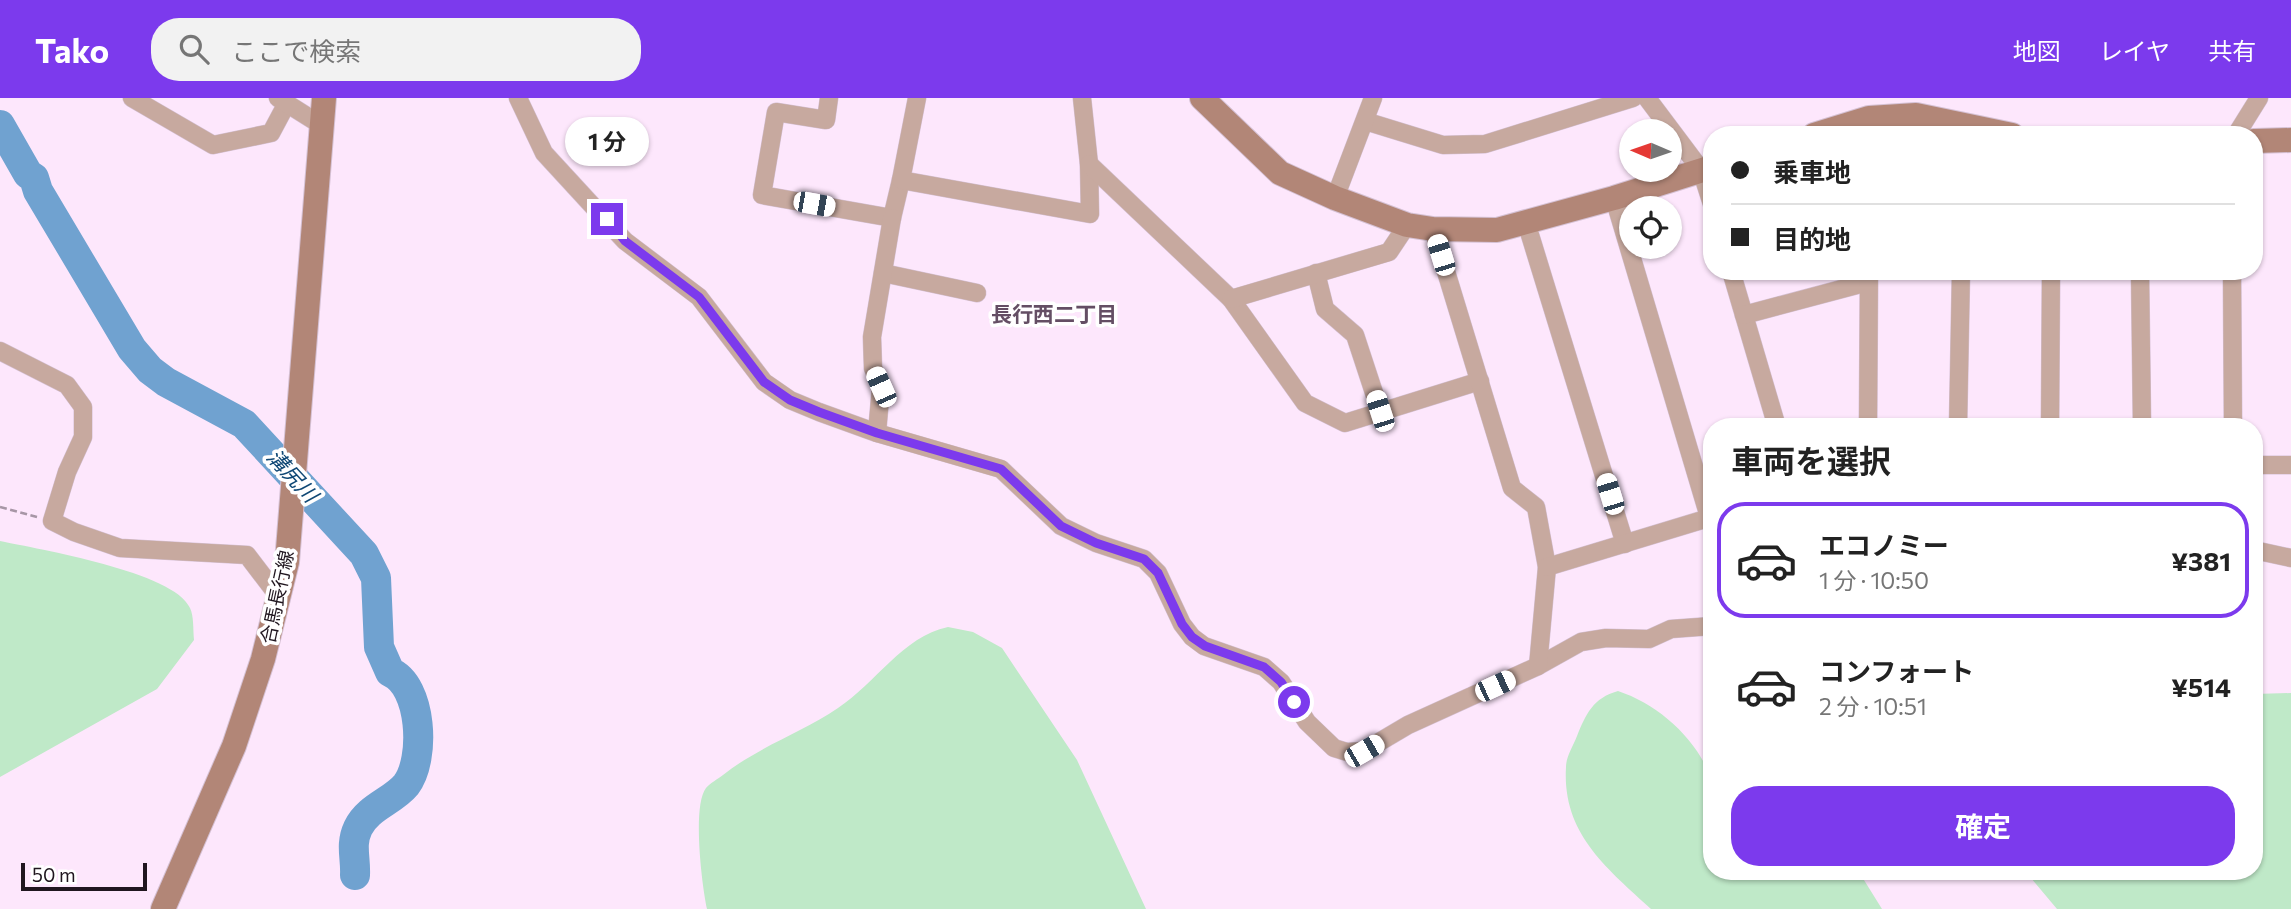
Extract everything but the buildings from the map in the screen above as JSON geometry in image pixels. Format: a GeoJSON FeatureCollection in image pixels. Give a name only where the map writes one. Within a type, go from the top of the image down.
{"type":"FeatureCollection","features":[{"type":"Feature","properties":{"kind":"street"},"geometry":{"type":"LineString","coordinates":[[132,98],[213,145],[271,134],[283,101],[321,125]]}},
{"type":"Feature","properties":{"kind":"street","name":"合馬長行線"},"geometry":{"type":"LineString","coordinates":[[163,909],[234,746],[263,659],[288,562],[324,98]]}},
{"type":"Feature","properties":{"kind":"street"},"geometry":{"type":"LineString","coordinates":[[518,98],[544,153],[625,241],[699,297],[764,382],[790,400],[877,433],[1001,469],[1061,526],[1096,543],[1144,559],[1158,573],[1182,624],[1192,637],[1205,646],[1264,667],[1281,682],[1307,722],[1334,748],[1347,752],[1364,751],[1408,725],[1538,666],[1581,642],[1606,638],[1649,639],[1671,629],[1703,627]]}},
{"type":"Feature","properties":{"kind":"street"},"geometry":{"type":"LineString","coordinates":[[829,98],[826,120],[776,112],[762,195],[892,218]]}},
{"type":"Feature","properties":{"kind":"street"},"geometry":{"type":"LineString","coordinates":[[877,433],[881,387],[873,368],[872,337],[892,218],[917,98]]}},
{"type":"Feature","properties":{"kind":"street"},"geometry":{"type":"LineString","coordinates":[[901,180],[1090,214],[1089,164],[1082,98]]}},
{"type":"Feature","properties":{"kind":"street"},"geometry":{"type":"LineString","coordinates":[[1202,98],[1280,173],[1335,198],[1407,225],[1433,229],[1497,230],[1614,198],[1703,169]]}},
{"type":"Feature","properties":{"kind":"street"},"geometry":{"type":"LineString","coordinates":[[1335,198],[1373,98]]}},
{"type":"Feature","properties":{"kind":"street"},"geometry":{"type":"LineString","coordinates":[[1365,121],[1443,145],[1485,144],[1633,98]]}},
{"type":"Feature","properties":{"kind":"street"},"geometry":{"type":"LineString","coordinates":[[1647,98],[1703,164]]}},
{"type":"Feature","properties":{"kind":"street"},"geometry":{"type":"LineString","coordinates":[[2242,126],[2259,98]]}},
{"type":"Feature","properties":{"kind":"street"},"geometry":{"type":"LineString","coordinates":[[1840,126],[1866,117],[1916,115],[1954,126]]}},
{"type":"Feature","properties":{"kind":"street"},"geometry":{"type":"LineString","coordinates":[[2263,141],[2291,140]]}},
{"type":"Feature","properties":{"kind":"street"},"geometry":{"type":"LineString","coordinates":[[1089,164],[1231,299],[1305,403],[1345,423],[1480,381]]}},
{"type":"Feature","properties":{"kind":"street"},"geometry":{"type":"LineString","coordinates":[[1614,198],[1703,494]]}},
{"type":"Feature","properties":{"kind":"street"},"geometry":{"type":"LineString","coordinates":[[1525,222],[1625,544]]}},
{"type":"Feature","properties":{"kind":"street"},"geometry":{"type":"LineString","coordinates":[[1231,299],[1389,252],[1407,225]]}},
{"type":"Feature","properties":{"kind":"street"},"geometry":{"type":"LineString","coordinates":[[1433,229],[1512,488],[1536,507],[1547,567],[1538,666]]}},
{"type":"Feature","properties":{"kind":"street"},"geometry":{"type":"LineString","coordinates":[[883,273],[977,293]]}},
{"type":"Feature","properties":{"kind":"street"},"geometry":{"type":"LineString","coordinates":[[1316,274],[1325,309],[1355,335],[1380,411]]}},
{"type":"Feature","properties":{"kind":"street"},"geometry":{"type":"LineString","coordinates":[[1734,280],[1774,418]]}},
{"type":"Feature","properties":{"kind":"street"},"geometry":{"type":"LineString","coordinates":[[1744,315],[1858,280]]}},
{"type":"Feature","properties":{"kind":"street"},"geometry":{"type":"LineString","coordinates":[[1868,280],[1868,418]]}},
{"type":"Feature","properties":{"kind":"street"},"geometry":{"type":"LineString","coordinates":[[1958,418],[1961,280]]}},
{"type":"Feature","properties":{"kind":"street"},"geometry":{"type":"LineString","coordinates":[[2050,418],[2051,280]]}},
{"type":"Feature","properties":{"kind":"street"},"geometry":{"type":"LineString","coordinates":[[2140,280],[2142,418]]}},
{"type":"Feature","properties":{"kind":"street"},"geometry":{"type":"LineString","coordinates":[[2232,280],[2233,418]]}},
{"type":"Feature","properties":{"kind":"street"},"geometry":{"type":"LineString","coordinates":[[0,351],[67,385],[83,407],[83,437],[67,472],[52,521],[74,532],[120,548],[247,555],[279,597]]}},
{"type":"Feature","properties":{"kind":"street"},"geometry":{"type":"LineString","coordinates":[[2263,465],[2291,465]]}},
{"type":"Feature","properties":{"kind":"street"},"geometry":{"type":"LineString","coordinates":[[1547,567],[1703,523]]}},
{"type":"Feature","properties":{"kind":"street"},"geometry":{"type":"LineString","coordinates":[[2263,552],[2291,558]]}},
{"type":"Feature","properties":{"kind":"path"},"geometry":{"type":"LineString","coordinates":[[0,507],[52,521]]}},
{"type":"Feature","properties":{"kind":"green space"},"geometry":{"type":"Polygon","coordinates":[[[0,541],[104,564],[159,583],[179,595],[190,608],[194,640],[157,689],[0,777],[0,541]]]}},
{"type":"Feature","properties":{"kind":"green space"},"geometry":{"type":"Polygon","coordinates":[[[948,627],[973,632],[1002,648],[1077,760],[1146,909],[707,909],[699,828],[702,797],[706,788],[736,765],[838,708],[903,650],[932,632],[948,627]]]}},
{"type":"Feature","properties":{"kind":"green space"},"geometry":{"type":"Polygon","coordinates":[[[1618,691],[1660,713],[1684,735],[1703,761],[1703,880],[1864,880],[1882,909],[1651,909],[1590,848],[1571,812],[1567,791],[1567,759],[1592,708],[1609,694],[1618,691]]]}},
{"type":"Feature","properties":{"kind":"green space"},"geometry":{"type":"Polygon","coordinates":[[[2291,693],[2291,909],[2057,909],[2033,880],[2263,880],[2263,694],[2291,693]]]}},
{"type":"Feature","properties":{"kind":"waterway","name":"溝尻川"},"geometry":{"type":"LineString","coordinates":[[0,125],[28,174],[34,178],[38,191],[132,349],[150,370],[166,382],[244,424],[364,554],[376,578],[379,647],[390,672],[401,680],[409,691],[418,724],[418,741],[412,773],[406,785],[374,809],[358,828],[354,846],[355,875]]}},
{"type":"Feature","properties":{"kind":"district","name":"長行西二丁目"},"geometry":{"type":"Point","coordinates":[1054,315]}},
{"type":"Feature","properties":{"kind":"route"},"geometry":{"type":"LineString","coordinates":[[607,219],[625,241],[659,270],[699,297],[764,382],[790,400],[819,412],[877,433],[1001,469],[1061,526],[1096,543],[1144,559],[1158,573],[1182,624],[1192,637],[1205,646],[1264,667],[1281,682],[1294,702]]}}]}
